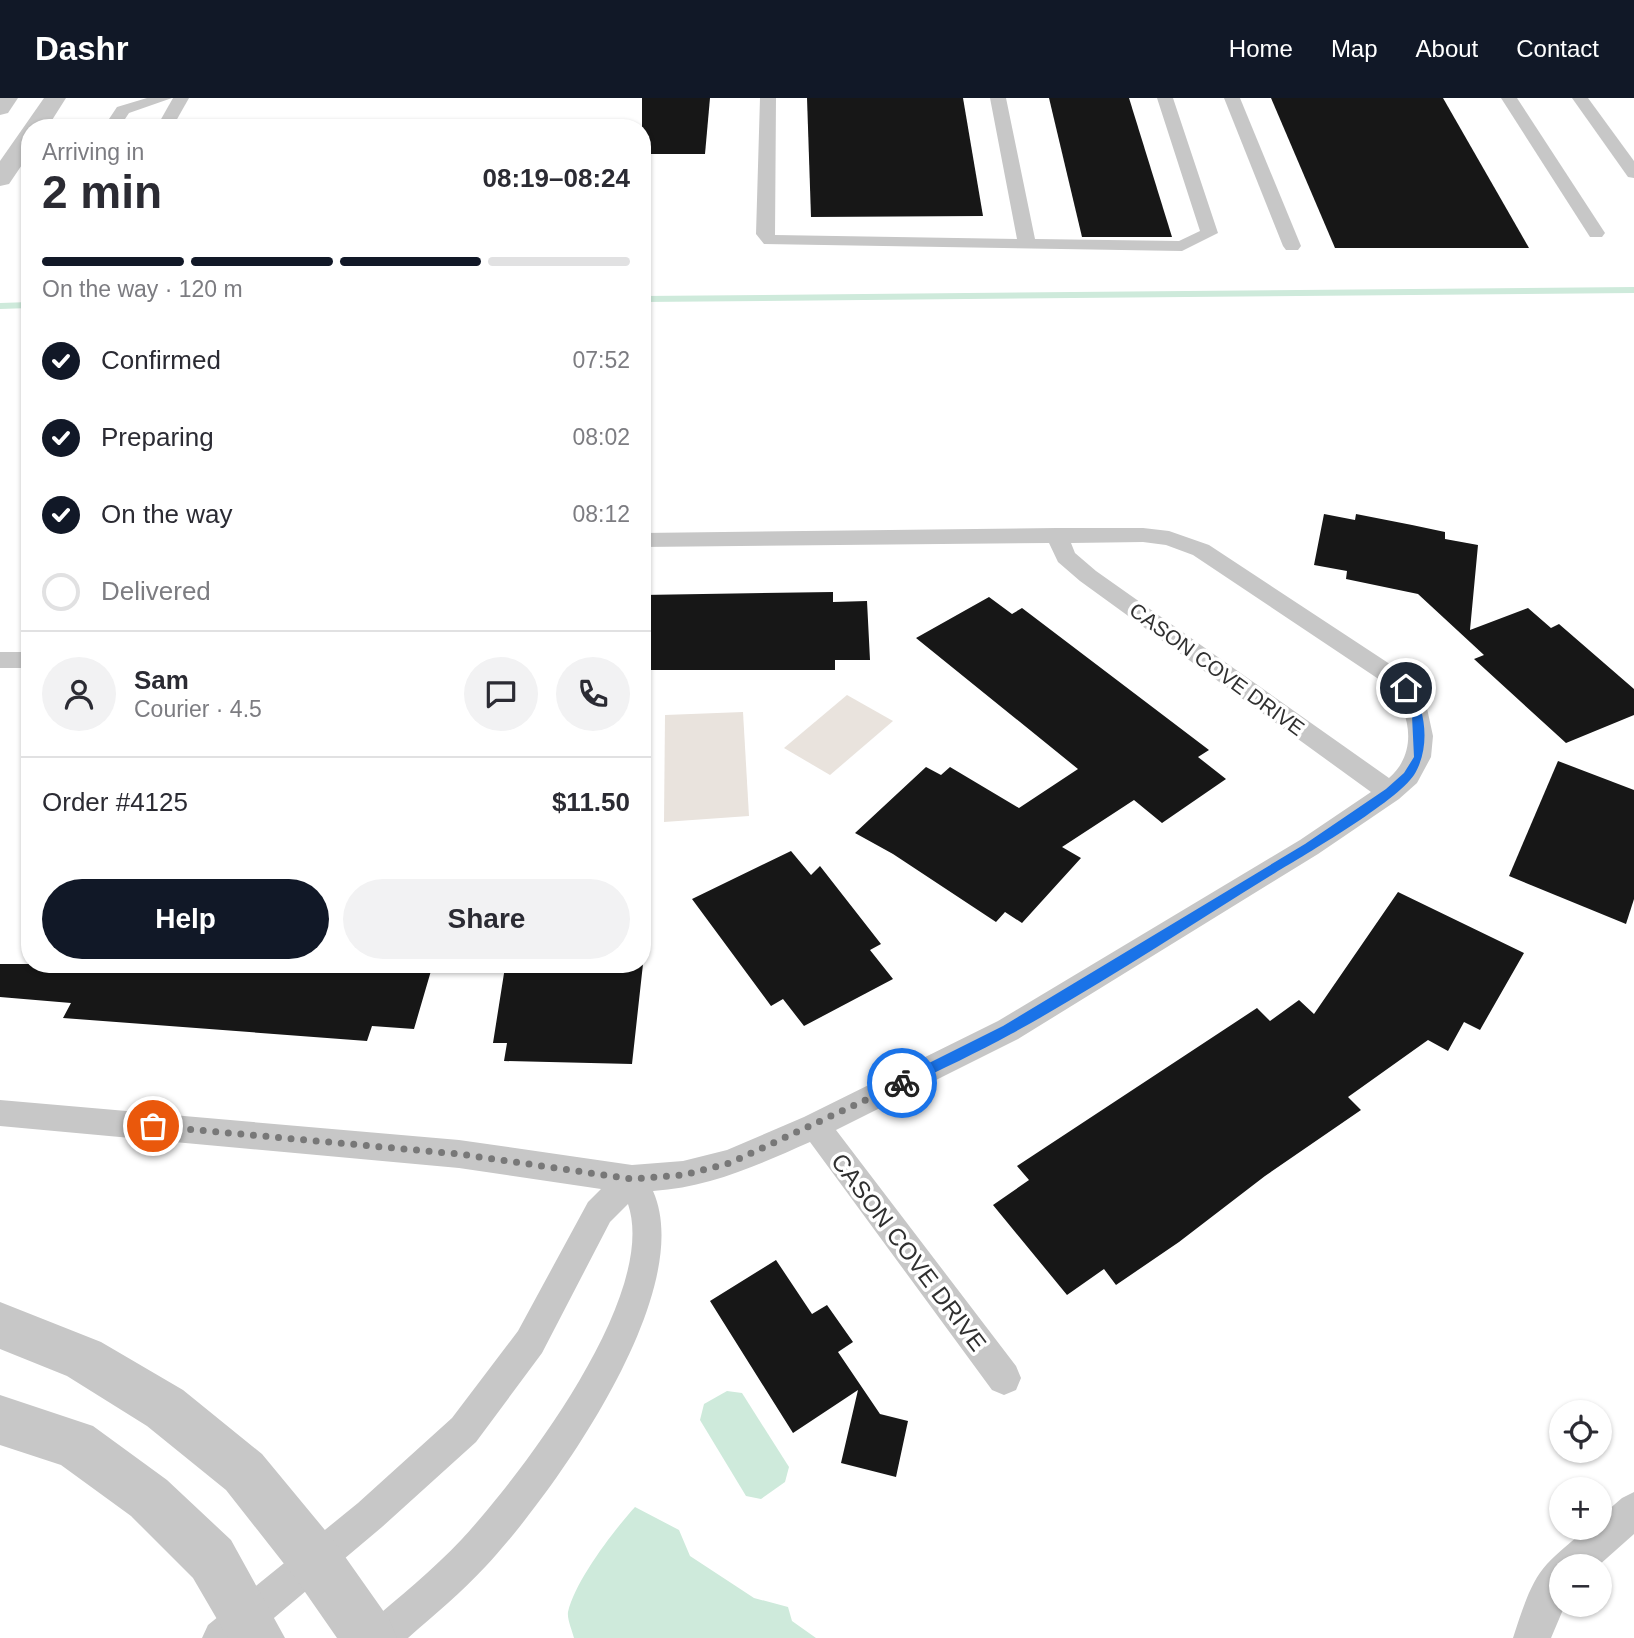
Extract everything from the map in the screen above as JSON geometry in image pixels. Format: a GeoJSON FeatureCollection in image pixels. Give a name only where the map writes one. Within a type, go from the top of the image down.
{"type":"FeatureCollection","features":[{"type":"Feature","properties":{"kind":"street"},"geometry":{"type":"LineString","coordinates":[[0,108],[7,98]]}},
{"type":"Feature","properties":{"kind":"street"},"geometry":{"type":"LineString","coordinates":[[41,119],[55,98]]}},
{"type":"Feature","properties":{"kind":"street"},"geometry":{"type":"LineString","coordinates":[[0,179],[21,148]]}},
{"type":"Feature","properties":{"kind":"street"},"geometry":{"type":"LineString","coordinates":[[0,1325],[84,1359],[166,1408],[244,1472],[316,1560],[370,1638]]}},
{"type":"Feature","properties":{"kind":"street"},"geometry":{"type":"LineString","coordinates":[[0,1420],[75,1444],[149,1498],[212,1559],[242,1631]]}},
{"type":"Feature","properties":{"kind":"lane"},"geometry":{"type":"LineString","coordinates":[[117,119],[123,110],[164,98]]}},
{"type":"Feature","properties":{"kind":"lane"},"geometry":{"type":"LineString","coordinates":[[169,119],[181,98]]}},
{"type":"Feature","properties":{"kind":"lane"},"geometry":{"type":"LineString","coordinates":[[768,98],[765,234],[770,240],[1182,246],[1209,233],[1165,98]]}},
{"type":"Feature","properties":{"kind":"lane"},"geometry":{"type":"LineString","coordinates":[[999,98],[1027,244]]}},
{"type":"Feature","properties":{"kind":"lane"},"geometry":{"type":"LineString","coordinates":[[1232,98],[1293,246]]}},
{"type":"Feature","properties":{"kind":"lane"},"geometry":{"type":"LineString","coordinates":[[1509,98],[1596,233]]}},
{"type":"Feature","properties":{"kind":"lane"},"geometry":{"type":"LineString","coordinates":[[1580,98],[1634,173]]}},
{"type":"Feature","properties":{"kind":"lane"},"geometry":{"type":"LineString","coordinates":[[0,1113],[459,1154],[632,1179],[683,1175],[730,1163],[814,1126],[1008,1030],[1287,860],[1390,792],[1408,776],[1419,757],[1421,736],[1413,699],[1397,680],[1201,550],[1169,538],[1143,535],[1057,535],[651,540]]}},
{"type":"Feature","properties":{"kind":"lane","name":"CASON COVE DRIVE"},"geometry":{"type":"LineString","coordinates":[[1057,535],[1066,557],[1088,576],[1390,792]]}},
{"type":"Feature","properties":{"kind":"lane"},"geometry":{"type":"LineString","coordinates":[[0,660],[21,660]]}},
{"type":"Feature","properties":{"kind":"lane","name":"CASON COVE DRIVE"},"geometry":{"type":"LineString","coordinates":[[814,1126],[1004,1378]]}},
{"type":"Feature","properties":{"kind":"lane"},"geometry":{"type":"LineString","coordinates":[[242,1631],[316,1560],[464,1430],[530,1342],[598,1212],[632,1179]]}},
{"type":"Feature","properties":{"kind":"lane"},"geometry":{"type":"LineString","coordinates":[[380,1638],[483,1542],[527,1490],[599,1376],[628,1316],[647,1256],[647,1216],[632,1179]]}},
{"type":"Feature","properties":{"kind":"lane"},"geometry":{"type":"LineString","coordinates":[[1584,1554],[1634,1510]]}},
{"type":"Feature","properties":{"kind":"lane"},"geometry":{"type":"LineString","coordinates":[[1532,1638],[1539,1615],[1549,1597]]}},
{"type":"Feature","properties":{"kind":"shaded area"},"geometry":{"type":"Polygon","coordinates":[[[847,695],[893,721],[830,775],[784,748],[847,695]]]}},
{"type":"Feature","properties":{"kind":"shaded area"},"geometry":{"type":"Polygon","coordinates":[[[743,712],[749,816],[664,822],[665,715],[743,712]]]}},
{"type":"Feature","properties":{"kind":"shaded area"},"geometry":{"type":"Polygon","coordinates":[[[727,1391],[742,1393],[789,1467],[785,1482],[761,1499],[746,1496],[700,1420],[704,1404],[727,1391]]]}},
{"type":"Feature","properties":{"kind":"shaded area"},"geometry":{"type":"Polygon","coordinates":[[[635,1507],[679,1530],[690,1556],[754,1598],[788,1607],[792,1621],[816,1638],[574,1638],[568,1612],[578,1586],[596,1556],[635,1507]]]}},
{"type":"Feature","properties":{"kind":"building"},"geometry":{"type":"Polygon","coordinates":[[[642,98],[710,98],[705,154],[651,154],[651,119],[642,119],[642,98]]]}},
{"type":"Feature","properties":{"kind":"building"},"geometry":{"type":"Polygon","coordinates":[[[807,98],[963,98],[983,216],[811,217],[807,98]]]}},
{"type":"Feature","properties":{"kind":"building"},"geometry":{"type":"Polygon","coordinates":[[[1049,98],[1129,98],[1172,237],[1082,237],[1049,98]]]}},
{"type":"Feature","properties":{"kind":"building"},"geometry":{"type":"Polygon","coordinates":[[[1271,98],[1443,98],[1529,248],[1335,248],[1271,98]]]}},
{"type":"Feature","properties":{"kind":"building"},"geometry":{"type":"Polygon","coordinates":[[[1324,514],[1355,520],[1356,514],[1412,525],[1445,532],[1445,539],[1478,545],[1470,630],[1528,608],[1551,628],[1559,624],[1634,689],[1634,715],[1566,743],[1474,659],[1484,655],[1418,594],[1346,579],[1347,571],[1314,565],[1324,514]]]}},
{"type":"Feature","properties":{"kind":"building"},"geometry":{"type":"Polygon","coordinates":[[[833,592],[833,602],[867,601],[870,660],[835,660],[835,670],[651,670],[651,595],[833,592]]]}},
{"type":"Feature","properties":{"kind":"building"},"geometry":{"type":"Polygon","coordinates":[[[989,597],[1012,614],[1022,608],[1209,750],[1198,757],[1226,779],[1162,823],[1134,800],[1062,847],[1081,858],[1022,923],[1005,912],[996,922],[893,854],[855,833],[926,767],[941,775],[950,767],[1019,808],[1078,769],[916,638],[989,597]]]}},
{"type":"Feature","properties":{"kind":"building"},"geometry":{"type":"Polygon","coordinates":[[[1558,761],[1634,790],[1634,899],[1626,924],[1509,876],[1558,761]]]}},
{"type":"Feature","properties":{"kind":"building"},"geometry":{"type":"Polygon","coordinates":[[[791,851],[811,875],[820,866],[881,944],[870,950],[893,979],[804,1026],[783,999],[771,1006],[692,899],[791,851]]]}},
{"type":"Feature","properties":{"kind":"building"},"geometry":{"type":"Polygon","coordinates":[[[1398,892],[1524,953],[1480,1030],[1464,1022],[1448,1051],[1428,1040],[1348,1097],[1361,1110],[1265,1176],[1179,1242],[1116,1285],[1104,1269],[1067,1295],[993,1205],[1029,1180],[1017,1166],[1257,1008],[1270,1021],[1299,1000],[1314,1014],[1398,892]]]}},
{"type":"Feature","properties":{"kind":"building"},"geometry":{"type":"Polygon","coordinates":[[[0,964],[21,964],[21,973],[430,973],[414,1029],[372,1026],[367,1041],[63,1018],[71,1003],[0,997],[0,964]]]}},
{"type":"Feature","properties":{"kind":"building"},"geometry":{"type":"Polygon","coordinates":[[[504,973],[642,973],[632,1064],[504,1061],[507,1043],[493,1043],[504,973]]]}},
{"type":"Feature","properties":{"kind":"building"},"geometry":{"type":"Polygon","coordinates":[[[776,1260],[812,1314],[827,1305],[853,1342],[838,1352],[880,1414],[908,1421],[896,1477],[841,1463],[858,1390],[793,1433],[710,1301],[776,1260]]]}},
{"type":"Feature","properties":{"kind":"waterway"},"geometry":{"type":"LineString","coordinates":[[651,299],[1634,290]]}},
{"type":"Feature","properties":{"kind":"waterway"},"geometry":{"type":"LineString","coordinates":[[0,306],[21,305]]}},
{"type":"Feature","properties":{"kind":"way so far"},"geometry":{"type":"LineString","coordinates":[[153,1126],[459,1154],[632,1179],[683,1175],[730,1163],[902,1083]]}},
{"type":"Feature","properties":{"kind":"route"},"geometry":{"type":"LineString","coordinates":[[902,1083],[1008,1030],[1309,847],[1390,792],[1408,776],[1419,757],[1421,736],[1418,716],[1413,699],[1406,688]]}}]}
